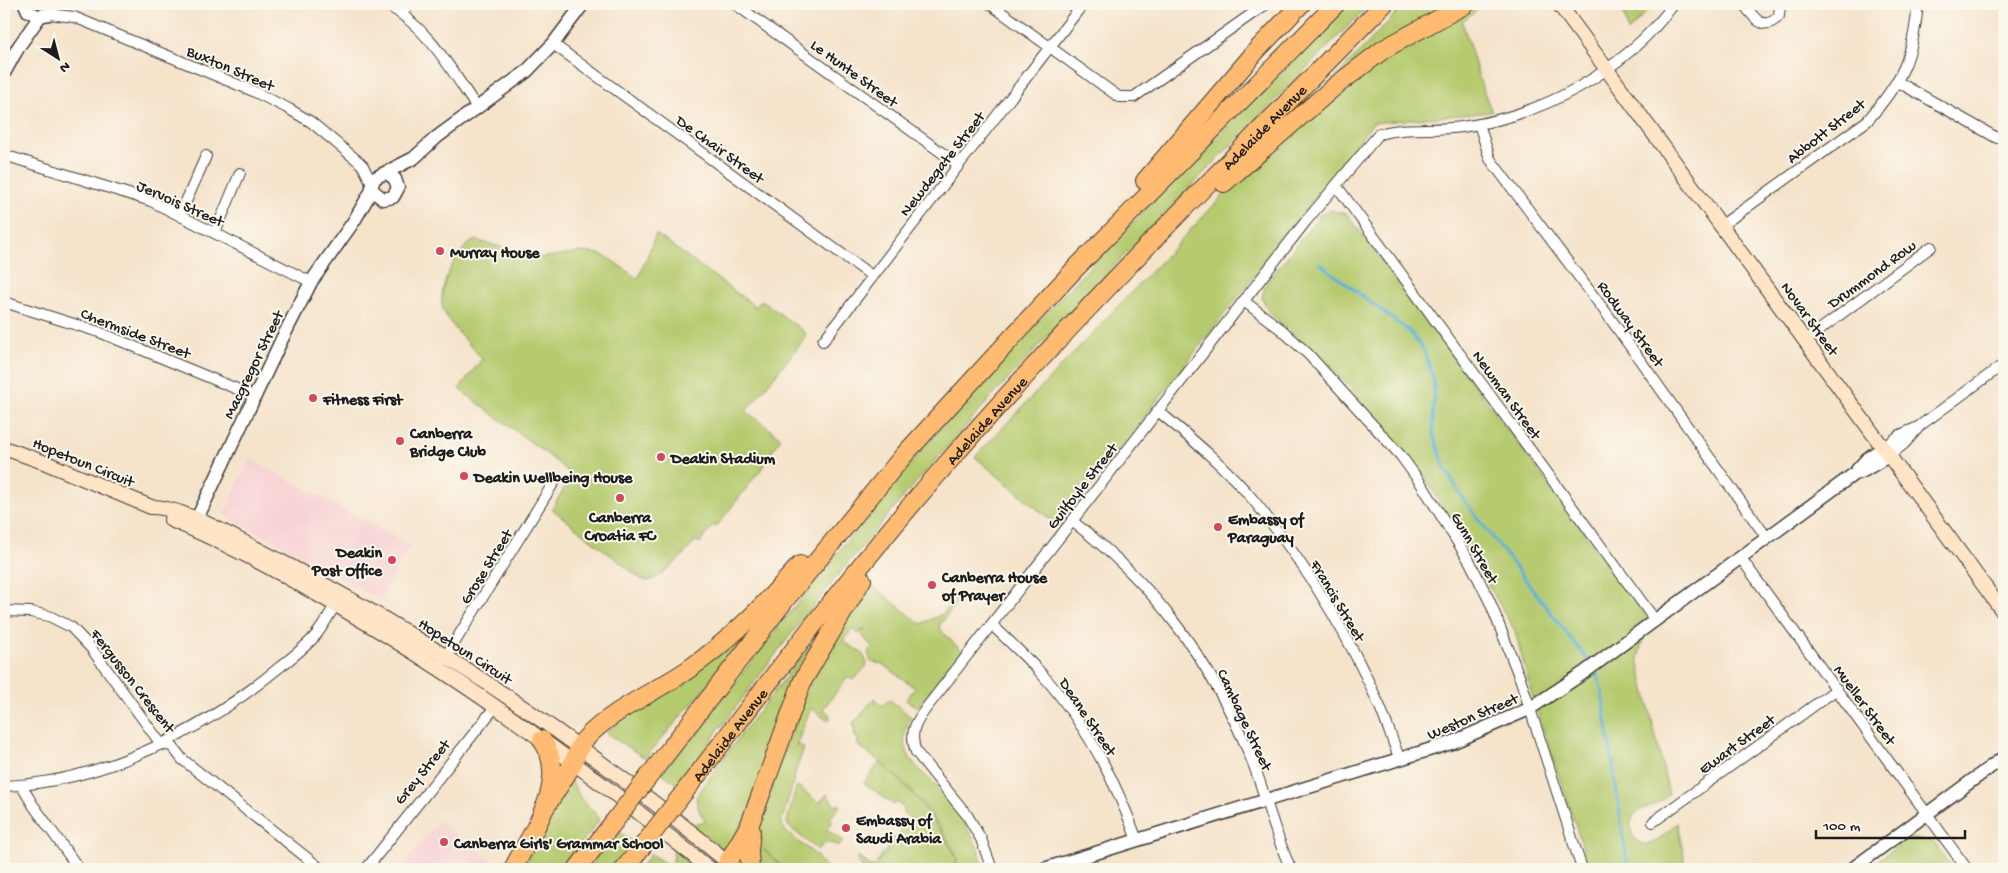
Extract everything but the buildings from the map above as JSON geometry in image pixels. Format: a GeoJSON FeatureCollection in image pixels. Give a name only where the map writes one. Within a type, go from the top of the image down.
{"type":"FeatureCollection","features":[{"type":"Feature","properties":{"kind":"highway"},"geometry":{"type":"LineString","coordinates":[[1073,271],[1109,222],[1257,50],[1301,4]]}},
{"type":"Feature","properties":{"kind":"highway"},"geometry":{"type":"LineString","coordinates":[[513,869],[543,811],[576,754],[595,730],[686,671],[733,634],[779,588],[854,505],[904,455],[1073,271],[1336,4]]}},
{"type":"Feature","properties":{"kind":"highway","name":"Adelaide Avenue"},"geometry":{"type":"LineString","coordinates":[[624,869],[844,586],[902,516],[1027,373],[1384,4]]}},
{"type":"Feature","properties":{"kind":"highway"},"geometry":{"type":"LineString","coordinates":[[1120,275],[1158,248],[1224,183],[1334,87],[1384,49],[1466,4]]}},
{"type":"Feature","properties":{"kind":"highway"},"geometry":{"type":"LineString","coordinates":[[577,869],[785,600],[904,455]]}},
{"type":"Feature","properties":{"kind":"highway"},"geometry":{"type":"LineString","coordinates":[[750,869],[749,844],[756,811],[803,680],[849,600],[902,516]]}},
{"type":"Feature","properties":{"kind":"highway"},"geometry":{"type":"LineString","coordinates":[[542,740],[549,752],[553,774],[552,787],[543,811]]}},
{"type":"Feature","properties":{"kind":"highway"},"geometry":{"type":"LineString","coordinates":[[729,867],[756,811]]}},
{"type":"Feature","properties":{"kind":"main road","name":"Novar Street"},"geometry":{"type":"LineString","coordinates":[[1559,4],[2004,613]]}},
{"type":"Feature","properties":{"kind":"main road","name":"Novar Street"},"geometry":{"type":"LineString","coordinates":[[1568,4],[1582,28],[1588,43]]}},
{"type":"Feature","properties":{"kind":"main road","name":"Hopetoun Circuit"},"geometry":{"type":"LineString","coordinates":[[4,448],[46,463],[151,507],[161,506],[194,524],[267,554],[338,599],[446,656],[504,694],[576,754],[619,796],[710,869]]}},
{"type":"Feature","properties":{"kind":"main road","name":"Hopetoun Circuit"},"geometry":{"type":"LineString","coordinates":[[338,599],[359,617],[438,668],[542,740],[576,754],[651,800],[729,867]]}},
{"type":"Feature","properties":{"kind":"main road","name":"Grey Street"},"geometry":{"type":"LineString","coordinates":[[495,707],[504,694]]}},
{"type":"Feature","properties":{"kind":"street"},"geometry":{"type":"LineString","coordinates":[[385,4],[401,14],[434,47],[477,108]]}},
{"type":"Feature","properties":{"kind":"street"},"geometry":{"type":"LineString","coordinates":[[401,14],[409,4]]}},
{"type":"Feature","properties":{"kind":"street"},"geometry":{"type":"LineString","coordinates":[[385,173],[395,179],[398,188],[390,198],[383,199],[372,187],[374,178],[414,158],[438,137],[526,72],[553,44],[583,4]]}},
{"type":"Feature","properties":{"kind":"street","name":"Le Hunte Street"},"geometry":{"type":"LineString","coordinates":[[735,4],[959,165]]}},
{"type":"Feature","properties":{"kind":"street"},"geometry":{"type":"LineString","coordinates":[[990,4],[1119,97],[1134,97],[1266,4]]}},
{"type":"Feature","properties":{"kind":"street","name":"Newdegate Street"},"geometry":{"type":"LineString","coordinates":[[823,341],[1083,4]]}},
{"type":"Feature","properties":{"kind":"street"},"geometry":{"type":"LineString","coordinates":[[1479,124],[1504,118],[1550,101],[1575,89],[1607,69],[1649,34],[1674,4]]}},
{"type":"Feature","properties":{"kind":"street"},"geometry":{"type":"LineString","coordinates":[[1744,4],[1756,20],[1766,23],[1773,22],[1779,16],[1780,4]]}},
{"type":"Feature","properties":{"kind":"street","name":"Abbott Street"},"geometry":{"type":"LineString","coordinates":[[1722,225],[1867,121],[1885,101],[1898,82],[1909,58],[1915,36],[1918,4]]}},
{"type":"Feature","properties":{"kind":"street"},"geometry":{"type":"LineString","coordinates":[[4,73],[42,9]]}},
{"type":"Feature","properties":{"kind":"street","name":"Buxton Street"},"geometry":{"type":"LineString","coordinates":[[42,9],[74,17],[253,91],[311,122],[363,166],[385,173]]}},
{"type":"Feature","properties":{"kind":"street","name":"De Chair Street"},"geometry":{"type":"LineString","coordinates":[[553,44],[872,276]]}},
{"type":"Feature","properties":{"kind":"street"},"geometry":{"type":"LineString","coordinates":[[1898,82],[1997,138]]}},
{"type":"Feature","properties":{"kind":"street","name":"Guilfoyle Street"},"geometry":{"type":"LineString","coordinates":[[992,869],[981,839],[967,815],[916,752],[912,741],[914,728],[923,712],[1336,185],[1379,134],[1394,130],[1439,130],[1479,124]]}},
{"type":"Feature","properties":{"kind":"street","name":"Rodway Street"},"geometry":{"type":"LineString","coordinates":[[1479,124],[1490,159],[1607,314],[1767,538]]}},
{"type":"Feature","properties":{"kind":"street","name":"Jervois Street"},"geometry":{"type":"LineString","coordinates":[[4,155],[151,201],[311,282]]}},
{"type":"Feature","properties":{"kind":"street"},"geometry":{"type":"LineString","coordinates":[[180,215],[206,156]]}},
{"type":"Feature","properties":{"kind":"street"},"geometry":{"type":"LineString","coordinates":[[397,184],[414,158]]}},
{"type":"Feature","properties":{"kind":"street","name":"Buxton Street"},"geometry":{"type":"LineString","coordinates":[[363,166],[372,187]]}},
{"type":"Feature","properties":{"kind":"street"},"geometry":{"type":"LineString","coordinates":[[215,233],[240,173]]}},
{"type":"Feature","properties":{"kind":"street","name":"Newman Street"},"geometry":{"type":"LineString","coordinates":[[1336,185],[1655,620]]}},
{"type":"Feature","properties":{"kind":"street","name":"Macgregor Street"},"geometry":{"type":"LineString","coordinates":[[194,524],[254,396],[311,282],[354,222],[372,187]]}},
{"type":"Feature","properties":{"kind":"street","name":"Macgregor Street"},"geometry":{"type":"LineString","coordinates":[[354,222],[383,199]]}},
{"type":"Feature","properties":{"kind":"street","name":"Drummond Row"},"geometry":{"type":"LineString","coordinates":[[1806,340],[1931,247]]}},
{"type":"Feature","properties":{"kind":"street","name":"Chermside Street"},"geometry":{"type":"LineString","coordinates":[[4,302],[99,332],[254,396]]}},
{"type":"Feature","properties":{"kind":"street","name":"Gunn Street"},"geometry":{"type":"LineString","coordinates":[[1244,302],[1282,330],[1308,354],[1385,437],[1422,486],[1470,562],[1490,602],[1521,681],[1582,869]]}},
{"type":"Feature","properties":{"kind":"street","name":"Weston Street"},"geometry":{"type":"LineString","coordinates":[[1044,869],[1451,744],[1529,708],[1582,674],[1854,474],[1864,462],[1887,451],[1900,435],[1918,427],[2004,364]]}},
{"type":"Feature","properties":{"kind":"street","name":"Francis Street"},"geometry":{"type":"LineString","coordinates":[[1158,411],[1197,444],[1254,501],[1312,580],[1336,621],[1380,706],[1400,760]]}},
{"type":"Feature","properties":{"kind":"street","name":"Grose Street"},"geometry":{"type":"LineString","coordinates":[[438,668],[556,479]]}},
{"type":"Feature","properties":{"kind":"street","name":"Cambage Street"},"geometry":{"type":"LineString","coordinates":[[1072,521],[1137,577],[1184,634],[1223,696],[1252,761],[1283,852],[1291,869]]}},
{"type":"Feature","properties":{"kind":"street","name":"Mueller Street"},"geometry":{"type":"LineString","coordinates":[[1740,557],[1967,869]]}},
{"type":"Feature","properties":{"kind":"street"},"geometry":{"type":"LineString","coordinates":[[4,786],[51,780],[104,766],[161,744],[256,688],[304,648],[317,634],[338,599]]}},
{"type":"Feature","properties":{"kind":"street","name":"Fergusson Crescent"},"geometry":{"type":"LineString","coordinates":[[4,611],[31,612],[49,616],[71,627],[91,648],[161,744],[172,746],[182,759],[321,869]]}},
{"type":"Feature","properties":{"kind":"street","name":"Deane Street"},"geometry":{"type":"LineString","coordinates":[[992,626],[1040,672],[1088,736],[1122,801],[1137,840]]}},
{"type":"Feature","properties":{"kind":"street","name":"Ewart Street"},"geometry":{"type":"LineString","coordinates":[[1653,822],[1837,689]]}},
{"type":"Feature","properties":{"kind":"street","name":"Grey Street"},"geometry":{"type":"LineString","coordinates":[[366,869],[495,707]]}},
{"type":"Feature","properties":{"kind":"street"},"geometry":{"type":"LineString","coordinates":[[1852,869],[2004,757]]}},
{"type":"Feature","properties":{"kind":"street"},"geometry":{"type":"LineString","coordinates":[[21,785],[79,869]]}},
{"type":"Feature","properties":{"kind":"shaded area"},"geometry":{"type":"Polygon","coordinates":[[[250,459],[410,545],[380,600],[302,556],[225,516],[224,514],[250,459]]]}},
{"type":"Feature","properties":{"kind":"shaded area","name":"Canberra Girls' Grammar School"},"geometry":{"type":"Polygon","coordinates":[[[438,821],[495,863],[491,869],[400,869],[438,821]]]}},
{"type":"Feature","properties":{"kind":"green space"},"geometry":{"type":"Polygon","coordinates":[[[1349,4],[1370,4],[1115,265],[951,443],[871,535],[795,629],[722,726],[720,726],[679,785],[662,773],[885,494],[963,403],[1105,251],[1349,4]]]}},
{"type":"Feature","properties":{"kind":"green space"},"geometry":{"type":"Polygon","coordinates":[[[1405,4],[1486,4],[1462,21],[1482,87],[1492,112],[1373,123],[1059,527],[975,457],[1405,4]]]}},
{"type":"Feature","properties":{"kind":"green space"},"geometry":{"type":"Polygon","coordinates":[[[1622,4],[1653,4],[1628,32],[1622,4]]]}},
{"type":"Feature","properties":{"kind":"green space"},"geometry":{"type":"Polygon","coordinates":[[[1330,210],[1347,214],[1648,618],[1638,659],[1669,794],[1657,803],[1635,814],[1632,819],[1631,829],[1635,839],[1643,844],[1649,844],[1660,838],[1677,823],[1687,869],[1590,869],[1533,699],[1515,631],[1424,475],[1346,383],[1269,312],[1262,298],[1265,285],[1319,216],[1330,210]]]}},
{"type":"Feature","properties":{"kind":"green space"},"geometry":{"type":"Polygon","coordinates":[[[656,234],[756,307],[761,300],[806,333],[803,341],[746,411],[781,438],[771,452],[773,454],[716,527],[713,525],[700,543],[696,540],[667,570],[648,581],[641,579],[552,509],[572,475],[547,454],[459,389],[482,359],[457,331],[445,314],[442,305],[442,295],[448,273],[454,262],[468,245],[475,240],[541,258],[580,252],[600,254],[638,279],[656,234]]]}},
{"type":"Feature","properties":{"kind":"green space"},"geometry":{"type":"Polygon","coordinates":[[[866,581],[921,624],[944,613],[957,597],[959,599],[939,626],[944,634],[962,651],[962,654],[917,707],[906,700],[915,688],[883,664],[871,662],[868,652],[873,648],[861,634],[865,628],[859,634],[852,629],[843,641],[862,653],[867,662],[866,667],[853,680],[848,677],[823,709],[829,714],[830,719],[828,721],[811,708],[796,746],[797,744],[804,748],[781,823],[786,832],[817,856],[820,862],[829,869],[785,869],[763,849],[784,869],[757,869],[755,833],[805,694],[866,581]]]}},
{"type":"Feature","properties":{"kind":"green space"},"geometry":{"type":"Polygon","coordinates":[[[766,607],[741,646],[645,758],[606,733],[626,714],[766,607]]]}},
{"type":"Feature","properties":{"kind":"green space"},"geometry":{"type":"Polygon","coordinates":[[[811,645],[814,648],[754,801],[727,852],[687,822],[697,824],[706,822],[699,811],[696,797],[744,730],[811,645]]]}},
{"type":"Feature","properties":{"kind":"green space"},"geometry":{"type":"Polygon","coordinates":[[[874,698],[882,706],[889,699],[911,717],[905,735],[908,754],[958,814],[978,849],[982,869],[953,869],[958,859],[928,811],[901,780],[857,744],[859,739],[855,737],[853,722],[857,720],[874,698]]]}},
{"type":"Feature","properties":{"kind":"green space"},"geometry":{"type":"Polygon","coordinates":[[[879,763],[913,795],[941,832],[957,859],[952,869],[862,869],[856,859],[858,856],[872,867],[875,866],[883,853],[887,852],[886,848],[894,844],[893,839],[901,835],[900,831],[911,819],[902,812],[904,808],[897,802],[894,805],[864,783],[879,763]]]}},
{"type":"Feature","properties":{"kind":"green space"},"geometry":{"type":"Polygon","coordinates":[[[571,780],[581,799],[596,814],[599,821],[561,869],[522,869],[571,780]]]}},
{"type":"Feature","properties":{"kind":"green space"},"geometry":{"type":"Polygon","coordinates":[[[799,787],[819,803],[827,794],[834,805],[841,805],[830,818],[833,821],[827,830],[844,841],[839,846],[827,843],[818,850],[788,826],[787,821],[796,788],[799,787]]]}},
{"type":"Feature","properties":{"kind":"green space"},"geometry":{"type":"Polygon","coordinates":[[[617,830],[634,843],[613,869],[588,869],[617,830]]]}},
{"type":"Feature","properties":{"kind":"green space"},"geometry":{"type":"Polygon","coordinates":[[[1909,838],[1933,841],[1953,869],[1866,869],[1909,838]]]}},
{"type":"Feature","properties":{"kind":"green space"},"geometry":{"type":"Polygon","coordinates":[[[668,843],[682,854],[695,869],[639,869],[651,854],[669,866],[673,864],[674,851],[668,843]]]}},
{"type":"Feature","properties":{"kind":"waterway"},"geometry":{"type":"LineString","coordinates":[[1319,263],[1410,332],[1424,351],[1434,386],[1433,432],[1444,466],[1463,499],[1590,663]]}},
{"type":"Feature","properties":{"kind":"waterway"},"geometry":{"type":"LineString","coordinates":[[1594,668],[1602,691],[1628,869]]}},
{"type":"Feature","properties":{"kind":"place","name":"Murray House"},"geometry":{"type":"Point","coordinates":[440,251]}},
{"type":"Feature","properties":{"kind":"place","name":"Fitness First"},"geometry":{"type":"Point","coordinates":[313,398]}},
{"type":"Feature","properties":{"kind":"place","name":"Canberra Bridge Club"},"geometry":{"type":"Point","coordinates":[400,441]}},
{"type":"Feature","properties":{"kind":"place","name":"Deakin Stadium"},"geometry":{"type":"Point","coordinates":[661,457]}},
{"type":"Feature","properties":{"kind":"place","name":"Deakin Wellbeing House"},"geometry":{"type":"Point","coordinates":[464,476]}},
{"type":"Feature","properties":{"kind":"place","name":"Canberra Croatia FC"},"geometry":{"type":"Point","coordinates":[620,498]}},
{"type":"Feature","properties":{"kind":"place","name":"Embassy of Paraguay"},"geometry":{"type":"Point","coordinates":[1218,527]}},
{"type":"Feature","properties":{"kind":"place","name":"Deakin Post Office"},"geometry":{"type":"Point","coordinates":[392,560]}},
{"type":"Feature","properties":{"kind":"place","name":"Canberra House of Prayer"},"geometry":{"type":"Point","coordinates":[932,585]}},
{"type":"Feature","properties":{"kind":"place","name":"Embassy of Saudi Arabia"},"geometry":{"type":"Point","coordinates":[846,828]}},
{"type":"Feature","properties":{"kind":"place","name":"Canberra Girls' Grammar School"},"geometry":{"type":"Point","coordinates":[444,842]}}]}
